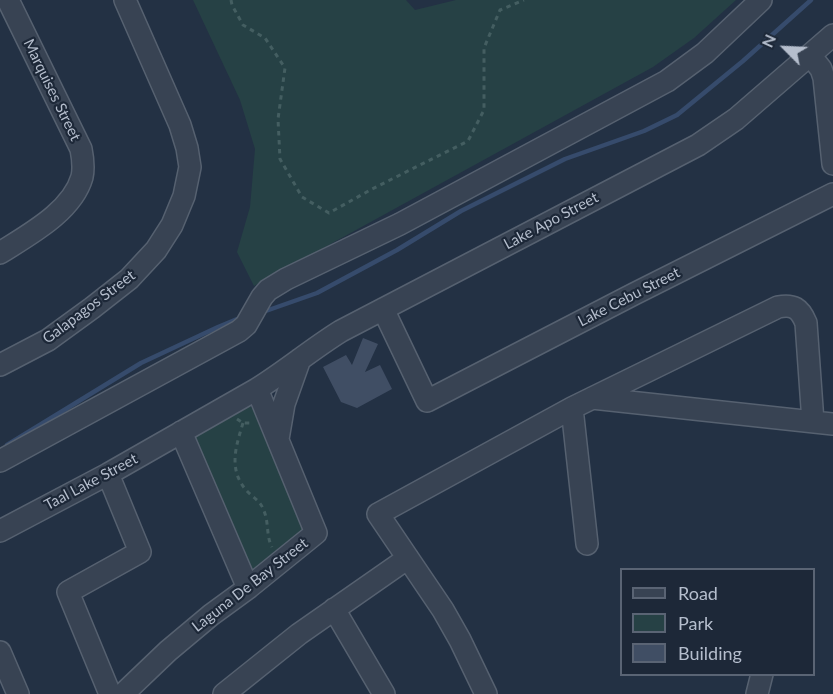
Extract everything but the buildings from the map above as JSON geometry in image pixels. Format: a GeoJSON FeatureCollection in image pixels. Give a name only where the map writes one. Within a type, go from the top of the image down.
{"type":"FeatureCollection","features":[{"type":"Feature","properties":{"kind":"street","name":"Marquises Street"},"geometry":{"type":"LineString","coordinates":[[0,252],[34,231],[66,205],[77,189],[84,165],[81,149],[8,0]]}},
{"type":"Feature","properties":{"kind":"street","name":"Galapagos Street"},"geometry":{"type":"LineString","coordinates":[[0,365],[48,340],[129,279],[156,250],[172,225],[184,196],[190,167],[187,148],[180,126],[125,0]]}},
{"type":"Feature","properties":{"kind":"street"},"geometry":{"type":"LineString","coordinates":[[0,461],[238,331],[246,325],[268,290],[286,279],[400,224],[667,81],[705,53],[761,0]]}},
{"type":"Feature","properties":{"kind":"street","name":"Lake Apo Street"},"geometry":{"type":"LineString","coordinates":[[257,389],[273,380],[334,335],[698,145],[736,119],[833,35]]}},
{"type":"Feature","properties":{"kind":"street"},"geometry":{"type":"LineString","coordinates":[[810,55],[821,69],[824,78],[833,164]]}},
{"type":"Feature","properties":{"kind":"street","name":"Lake Cebu Street"},"geometry":{"type":"LineString","coordinates":[[383,309],[427,401],[833,194]]}},
{"type":"Feature","properties":{"kind":"street"},"geometry":{"type":"LineString","coordinates":[[486,694],[443,610],[378,514],[591,398],[778,307],[787,305],[796,308],[803,315],[806,323],[823,423],[591,398]]}},
{"type":"Feature","properties":{"kind":"street"},"geometry":{"type":"LineString","coordinates":[[278,439],[284,405],[300,358]]}},
{"type":"Feature","properties":{"kind":"street","name":"Taal Lake Street"},"geometry":{"type":"LineString","coordinates":[[0,531],[108,474],[257,389]]}},
{"type":"Feature","properties":{"kind":"street","name":"Laguna De Bay Street"},"geometry":{"type":"LineString","coordinates":[[123,694],[168,651],[211,615],[316,533],[257,389]]}},
{"type":"Feature","properties":{"kind":"street"},"geometry":{"type":"LineString","coordinates":[[572,408],[587,544]]}},
{"type":"Feature","properties":{"kind":"street"},"geometry":{"type":"LineString","coordinates":[[181,432],[248,588]]}},
{"type":"Feature","properties":{"kind":"street"},"geometry":{"type":"LineString","coordinates":[[108,474],[140,552],[68,592],[110,694]]}},
{"type":"Feature","properties":{"kind":"street"},"geometry":{"type":"LineString","coordinates":[[224,694],[299,634],[408,558]]}},
{"type":"Feature","properties":{"kind":"street"},"geometry":{"type":"LineString","coordinates":[[334,609],[384,694]]}},
{"type":"Feature","properties":{"kind":"street"},"geometry":{"type":"LineString","coordinates":[[0,652],[18,694]]}},
{"type":"Feature","properties":{"kind":"street"},"geometry":{"type":"LineString","coordinates":[[757,694],[762,676]]}},
{"type":"Feature","properties":{"kind":"path"},"geometry":{"type":"LineString","coordinates":[[231,0],[243,25],[265,38],[285,68],[278,119],[280,159],[302,197],[329,213],[468,141],[484,110],[484,48],[500,10],[524,0]]}},
{"type":"Feature","properties":{"kind":"path"},"geometry":{"type":"LineString","coordinates":[[229,405],[235,418],[243,423],[254,423],[268,416]]}},
{"type":"Feature","properties":{"kind":"path"},"geometry":{"type":"LineString","coordinates":[[243,423],[235,454],[236,473],[243,487],[265,511],[268,541],[282,561]]}},
{"type":"Feature","properties":{"kind":"green space"},"geometry":{"type":"Polygon","coordinates":[[[193,0],[406,0],[415,10],[456,0],[736,0],[694,38],[653,67],[254,286],[237,252],[250,207],[255,149],[240,100],[193,0]]]}},
{"type":"Feature","properties":{"kind":"green space"},"geometry":{"type":"Polygon","coordinates":[[[247,406],[256,412],[304,519],[303,533],[254,571],[250,570],[193,436],[247,406]]]}},
{"type":"Feature","properties":{"kind":"waterway"},"geometry":{"type":"LineString","coordinates":[[260,313],[317,293],[397,250],[461,211],[565,159],[644,131],[677,115],[743,61],[811,0]]}},
{"type":"Feature","properties":{"kind":"waterway"},"geometry":{"type":"LineString","coordinates":[[7,445],[141,363],[242,317]]}}]}
